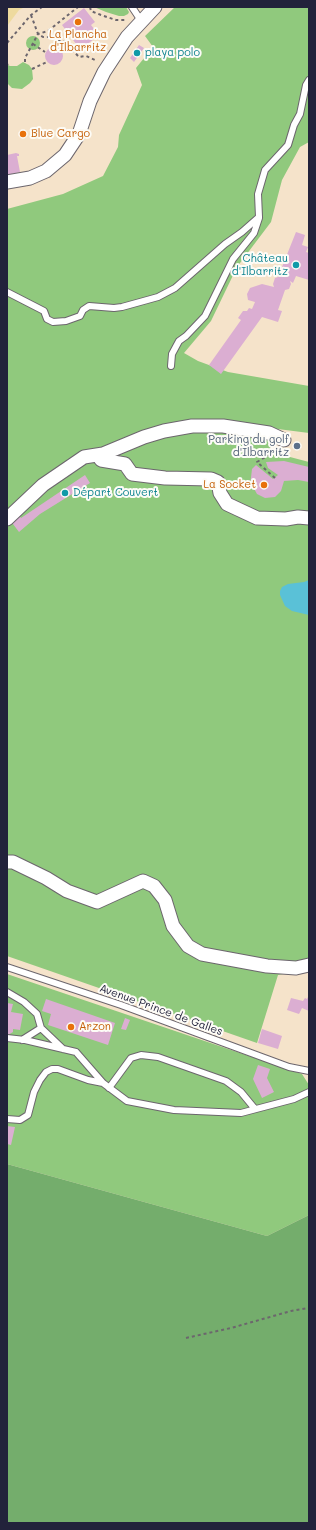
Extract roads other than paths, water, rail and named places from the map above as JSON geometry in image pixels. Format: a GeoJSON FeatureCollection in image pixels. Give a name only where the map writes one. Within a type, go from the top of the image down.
{"type":"FeatureCollection","features":[{"type":"Feature","properties":{"kind":"street"},"geometry":{"type":"LineString","coordinates":[[7,182],[30,178],[46,171],[64,155],[79,134],[90,101],[107,67],[127,37],[136,13],[156,7]]}},
{"type":"Feature","properties":{"kind":"street"},"geometry":{"type":"LineString","coordinates":[[7,519],[43,485],[84,457],[98,455],[164,431],[192,426],[223,426],[269,433],[284,440]]}},
{"type":"Feature","properties":{"kind":"street"},"geometry":{"type":"LineString","coordinates":[[98,455],[101,460],[125,464],[132,474],[165,478],[211,479],[218,482],[220,493],[227,504],[257,518],[309,518]]}},
{"type":"Feature","properties":{"kind":"street"},"geometry":{"type":"LineString","coordinates":[[7,862],[13,862],[46,878],[67,892],[97,902],[143,881],[154,886],[165,900],[173,926],[188,946],[202,954],[267,966],[296,968],[309,965]]}},
{"type":"Feature","properties":{"kind":"lane"},"geometry":{"type":"LineString","coordinates":[[171,366],[172,354],[179,341],[186,336],[205,316],[234,259],[254,233],[259,217],[258,194],[265,170],[288,145],[294,125],[300,114],[306,85],[309,80]]}},
{"type":"Feature","properties":{"kind":"lane"},"geometry":{"type":"LineString","coordinates":[[7,292],[44,311],[47,319],[53,322],[66,321],[80,316],[83,310],[89,306],[114,308],[158,297],[180,284],[225,244],[259,217]]}},
{"type":"Feature","properties":{"kind":"lane","name":"Avenue Prince de Galles"},"geometry":{"type":"LineString","coordinates":[[7,967],[121,1005],[289,1067],[309,1072]]}},
{"type":"Feature","properties":{"kind":"lane"},"geometry":{"type":"LineString","coordinates":[[7,992],[24,1002],[36,1014],[42,1028],[64,1050]]}},
{"type":"Feature","properties":{"kind":"lane"},"geometry":{"type":"LineString","coordinates":[[22,1040],[42,1028]]}},
{"type":"Feature","properties":{"kind":"lane"},"geometry":{"type":"LineString","coordinates":[[7,1038],[76,1052],[103,1083],[127,1101],[174,1110],[241,1112],[294,1099],[309,1092]]}},
{"type":"Feature","properties":{"kind":"lane"},"geometry":{"type":"LineString","coordinates":[[109,1088],[131,1058],[141,1055],[158,1057],[226,1081],[241,1092],[255,1109]]}},
{"type":"Feature","properties":{"kind":"lane"},"geometry":{"type":"LineString","coordinates":[[7,1119],[20,1120],[28,1115],[34,1092],[40,1080],[46,1072],[52,1069],[58,1069],[88,1080],[103,1083]]}},
{"type":"Feature","properties":{"kind":"water"},"geometry":{"type":"Polygon","coordinates":[[[309,580],[309,615],[292,611],[285,606],[280,595],[282,587],[288,584],[309,580]]]}},
{"type":"Feature","properties":{"kind":"place","name":"La Plancha d'Ilbarritz"},"geometry":{"type":"Point","coordinates":[78,22]}},
{"type":"Feature","properties":{"kind":"place","name":"playa polo"},"geometry":{"type":"Point","coordinates":[137,53]}},
{"type":"Feature","properties":{"kind":"place","name":"Blue Cargo"},"geometry":{"type":"Point","coordinates":[23,134]}},
{"type":"Feature","properties":{"kind":"place","name":"Château d'Ilbarritz"},"geometry":{"type":"Point","coordinates":[296,265]}},
{"type":"Feature","properties":{"kind":"place","name":"Parking du golf d'Ilbarritz"},"geometry":{"type":"Point","coordinates":[297,446]}},
{"type":"Feature","properties":{"kind":"place","name":"La Socket"},"geometry":{"type":"Point","coordinates":[264,485]}},
{"type":"Feature","properties":{"kind":"place","name":"Départ Couvert"},"geometry":{"type":"Point","coordinates":[65,493]}},
{"type":"Feature","properties":{"kind":"place","name":"Arzon"},"geometry":{"type":"Point","coordinates":[71,1027]}}]}
